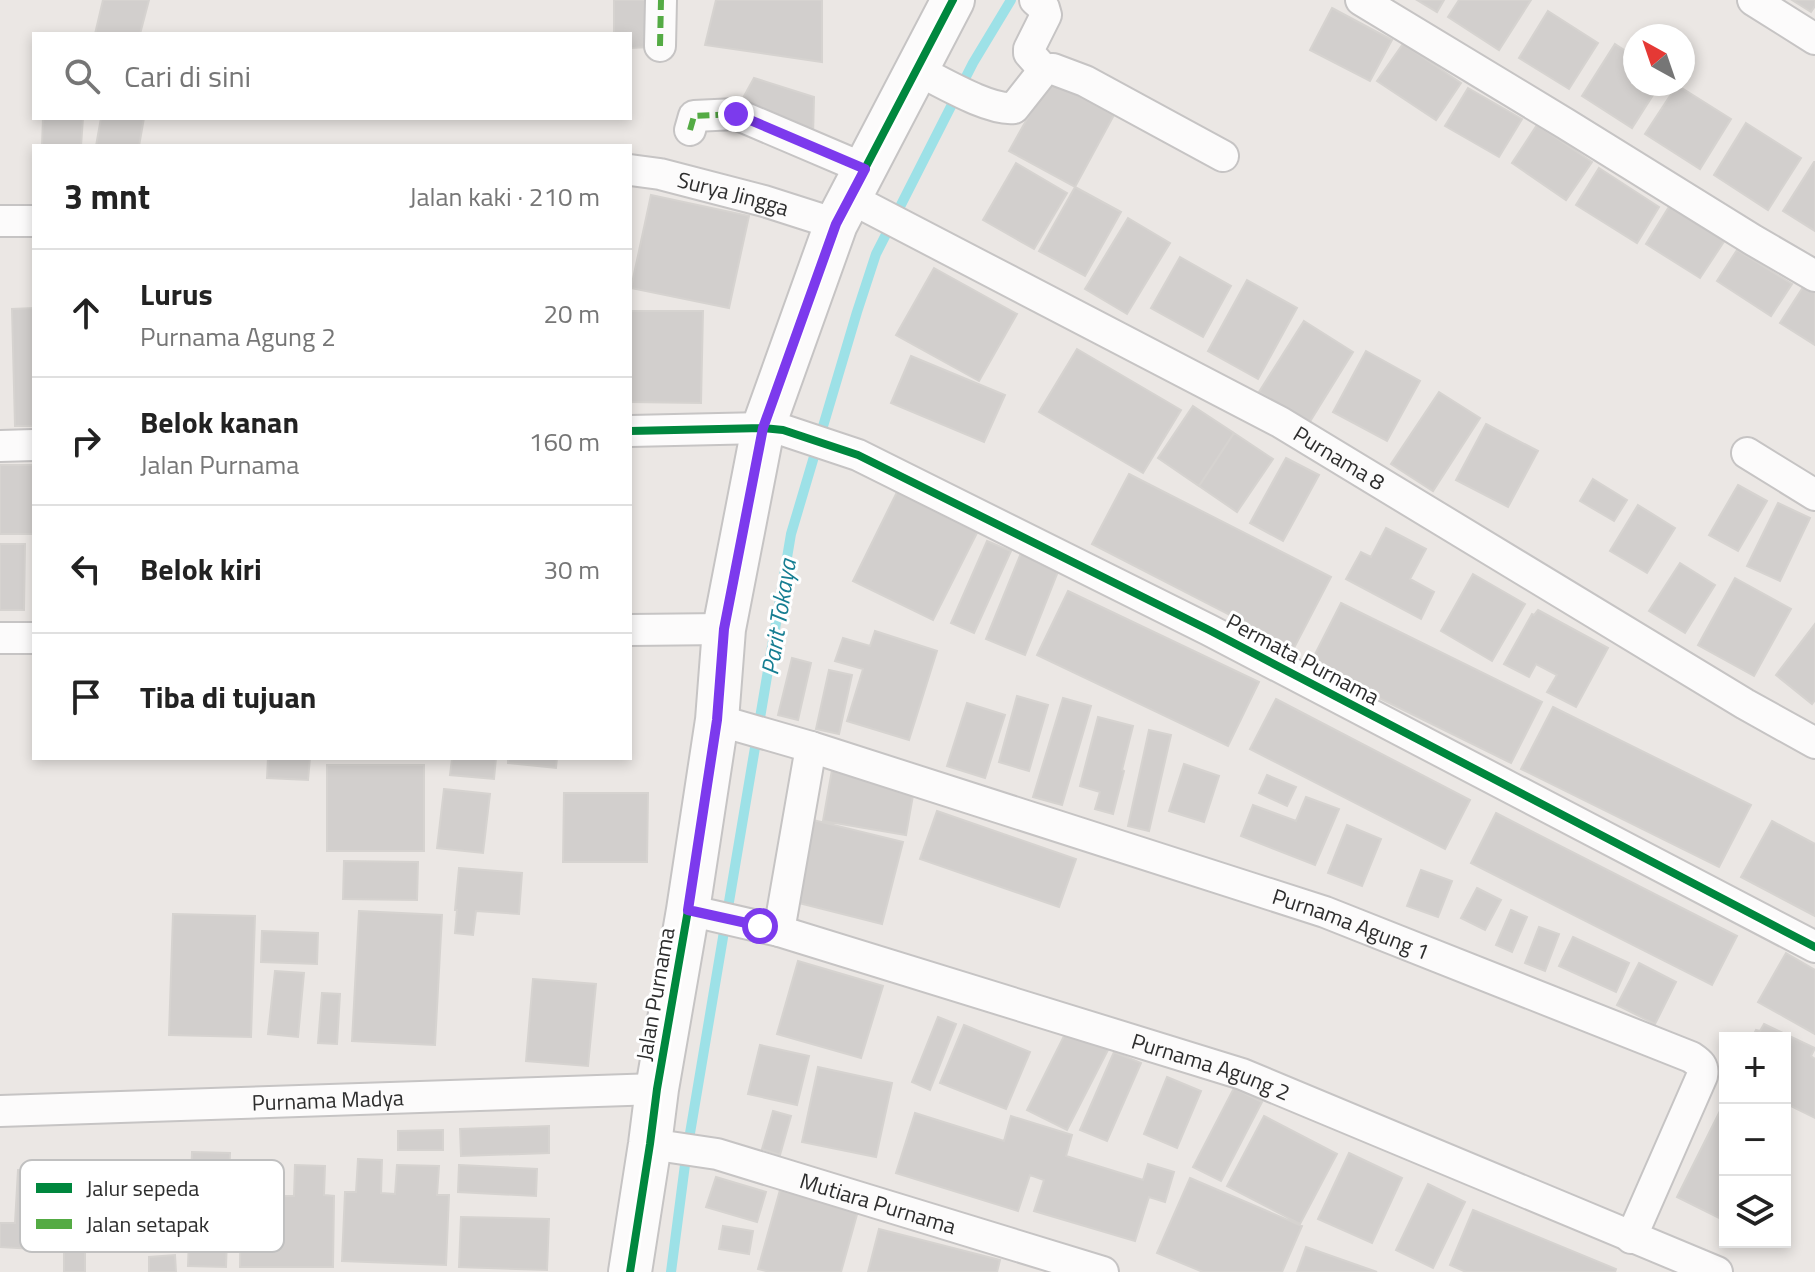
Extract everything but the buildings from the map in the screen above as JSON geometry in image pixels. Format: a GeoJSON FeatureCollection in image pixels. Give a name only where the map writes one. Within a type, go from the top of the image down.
{"type":"FeatureCollection","features":[{"type":"Feature","properties":{"kind":"street"},"geometry":{"type":"LineString","coordinates":[[660,46],[661,0]]}},
{"type":"Feature","properties":{"kind":"street","name":"Jalan Purnama"},"geometry":{"type":"LineString","coordinates":[[630,1272],[663,1146],[657,1089],[704,913],[731,724],[724,629],[773,429],[852,198],[953,0]]}},
{"type":"Feature","properties":{"kind":"street"},"geometry":{"type":"LineString","coordinates":[[1035,0],[1044,8],[1046,15],[1029,53],[1044,70]]}},
{"type":"Feature","properties":{"kind":"street"},"geometry":{"type":"LineString","coordinates":[[1361,0],[1815,276]]}},
{"type":"Feature","properties":{"kind":"street"},"geometry":{"type":"LineString","coordinates":[[1753,0],[1815,39]]}},
{"type":"Feature","properties":{"kind":"street"},"geometry":{"type":"LineString","coordinates":[[917,70],[991,105],[1008,109],[1014,108],[1044,70],[1053,69],[1085,81],[1223,156]]}},
{"type":"Feature","properties":{"kind":"street"},"geometry":{"type":"LineString","coordinates":[[690,130],[694,116],[736,114],[852,198]]}},
{"type":"Feature","properties":{"kind":"street","name":"Surya Jingga"},"geometry":{"type":"LineString","coordinates":[[632,170],[660,174],[749,197],[852,198]]}},
{"type":"Feature","properties":{"kind":"street","name":"Purnama 8"},"geometry":{"type":"LineString","coordinates":[[852,198],[1280,422],[1745,704],[1815,743]]}},
{"type":"Feature","properties":{"kind":"street"},"geometry":{"type":"LineString","coordinates":[[0,221],[32,221]]}},
{"type":"Feature","properties":{"kind":"street","name":"Permata Purnama"},"geometry":{"type":"LineString","coordinates":[[632,431],[773,429],[858,455],[1209,630],[1815,947]]}},
{"type":"Feature","properties":{"kind":"street"},"geometry":{"type":"LineString","coordinates":[[0,446],[32,445]]}},
{"type":"Feature","properties":{"kind":"street"},"geometry":{"type":"LineString","coordinates":[[1747,453],[1815,495]]}},
{"type":"Feature","properties":{"kind":"street"},"geometry":{"type":"LineString","coordinates":[[632,630],[724,629]]}},
{"type":"Feature","properties":{"kind":"street"},"geometry":{"type":"LineString","coordinates":[[0,638],[32,638]]}},
{"type":"Feature","properties":{"kind":"street","name":"Purnama Agung 1"},"geometry":{"type":"LineString","coordinates":[[731,724],[1325,912],[1691,1057],[1700,1063],[1702,1076],[1631,1238]]}},
{"type":"Feature","properties":{"kind":"street"},"geometry":{"type":"LineString","coordinates":[[770,928],[800,744]]}},
{"type":"Feature","properties":{"kind":"street","name":"Purnama Agung 2"},"geometry":{"type":"LineString","coordinates":[[704,913],[770,928],[1242,1074],[1717,1272]]}},
{"type":"Feature","properties":{"kind":"street","name":"Purnama Madya"},"geometry":{"type":"LineString","coordinates":[[0,1111],[657,1089]]}},
{"type":"Feature","properties":{"kind":"street","name":"Mutiara Purnama"},"geometry":{"type":"LineString","coordinates":[[663,1146],[717,1154],[1103,1272]]}},
{"type":"Feature","properties":{"kind":"waterway","name":"Parit Tokaya"},"geometry":{"type":"LineString","coordinates":[[671,1272],[686,1157],[791,534],[876,254],[973,63],[1011,0]]}},
{"type":"Feature","properties":{"kind":"marked path"},"geometry":{"type":"LineString","coordinates":[[660,46],[661,0]]}},
{"type":"Feature","properties":{"kind":"marked path"},"geometry":{"type":"LineString","coordinates":[[690,130],[694,116],[736,114],[865,169]]}},
{"type":"Feature","properties":{"kind":"cycle path"},"geometry":{"type":"LineString","coordinates":[[630,1272],[717,720],[724,629],[763,428],[836,224],[953,0]]}},
{"type":"Feature","properties":{"kind":"cycle path"},"geometry":{"type":"LineString","coordinates":[[632,431],[783,430],[858,455],[1209,630],[1815,947]]}},
{"type":"Feature","properties":{"kind":"route"},"geometry":{"type":"LineString","coordinates":[[736,114],[865,169],[836,224],[763,428],[724,629],[717,720],[688,910],[760,926]]}}]}
